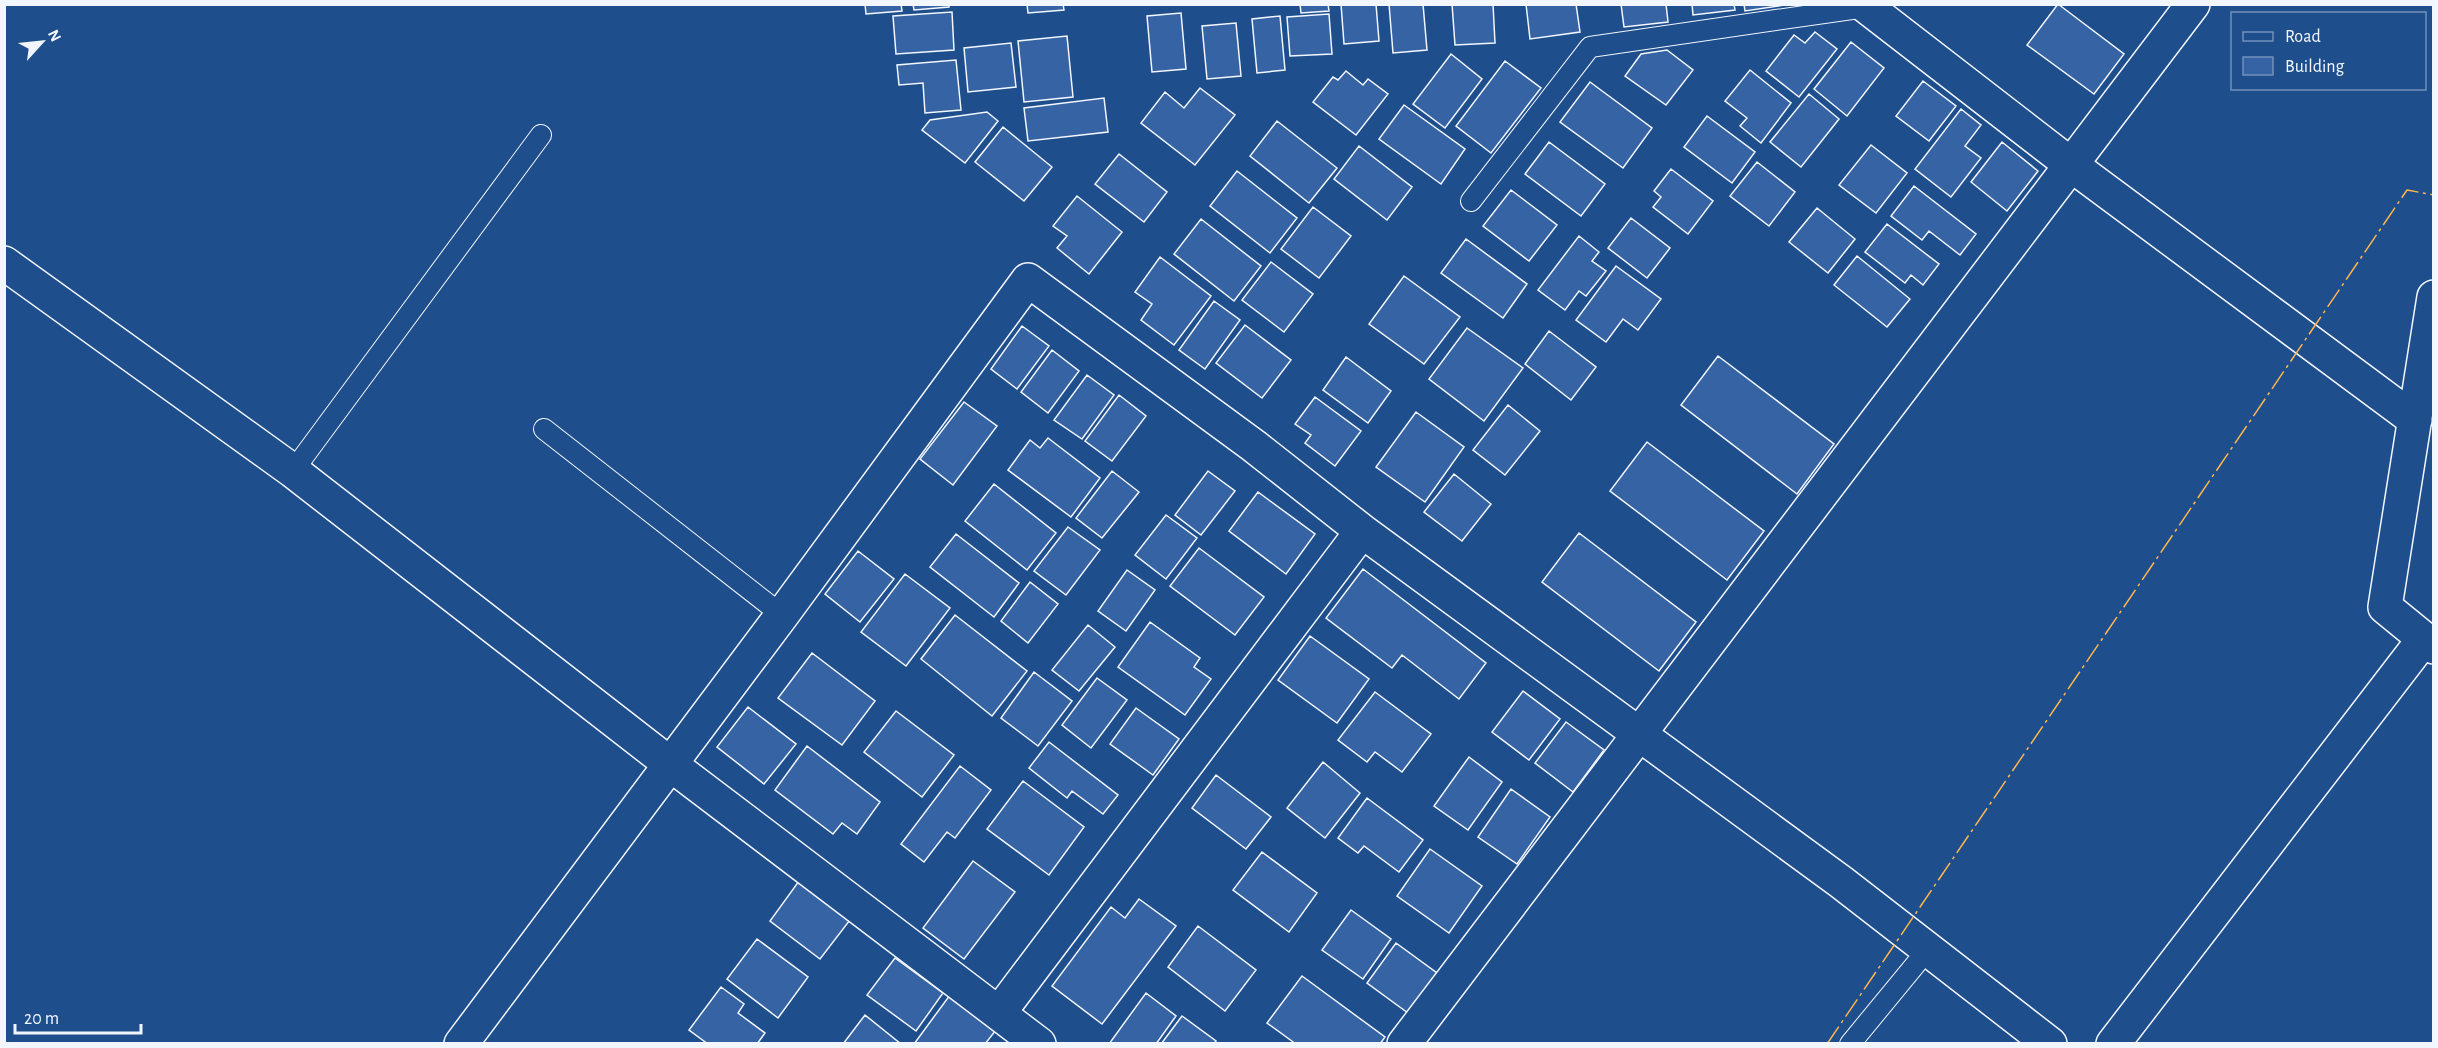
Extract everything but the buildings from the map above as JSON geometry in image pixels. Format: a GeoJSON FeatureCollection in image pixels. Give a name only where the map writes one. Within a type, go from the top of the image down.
{"type":"FeatureCollection","features":[{"type":"Feature","properties":{"kind":"street"},"geometry":{"type":"LineString","coordinates":[[1404,1044],[2193,4]]}},
{"type":"Feature","properties":{"kind":"street"},"geometry":{"type":"LineString","coordinates":[[1865,6],[2070,164],[2415,420]]}},
{"type":"Feature","properties":{"kind":"street"},"geometry":{"type":"LineString","coordinates":[[4,263],[293,471],[670,764],[1040,1044]]}},
{"type":"Feature","properties":{"kind":"street"},"geometry":{"type":"LineString","coordinates":[[461,1044],[782,615],[1028,280],[1254,446],[1362,531],[1640,733],[1929,948],[2050,1044]]}},
{"type":"Feature","properties":{"kind":"street"},"geometry":{"type":"LineString","coordinates":[[2113,1044],[2429,643],[2385,606],[2433,297]]}},
{"type":"Feature","properties":{"kind":"street"},"geometry":{"type":"LineString","coordinates":[[999,1013],[1362,531]]}},
{"type":"Feature","properties":{"kind":"lane"},"geometry":{"type":"LineString","coordinates":[[1471,201],[1590,47],[1865,6]]}},
{"type":"Feature","properties":{"kind":"lane"},"geometry":{"type":"LineString","coordinates":[[293,471],[541,135]]}},
{"type":"Feature","properties":{"kind":"lane"},"geometry":{"type":"LineString","coordinates":[[544,429],[782,615]]}},
{"type":"Feature","properties":{"kind":"lane"},"geometry":{"type":"LineString","coordinates":[[1850,1044],[1929,948]]}},
{"type":"Feature","properties":{"kind":"power"},"geometry":{"type":"LineString","coordinates":[[1827,1044],[2407,190],[2434,195]]}}]}
